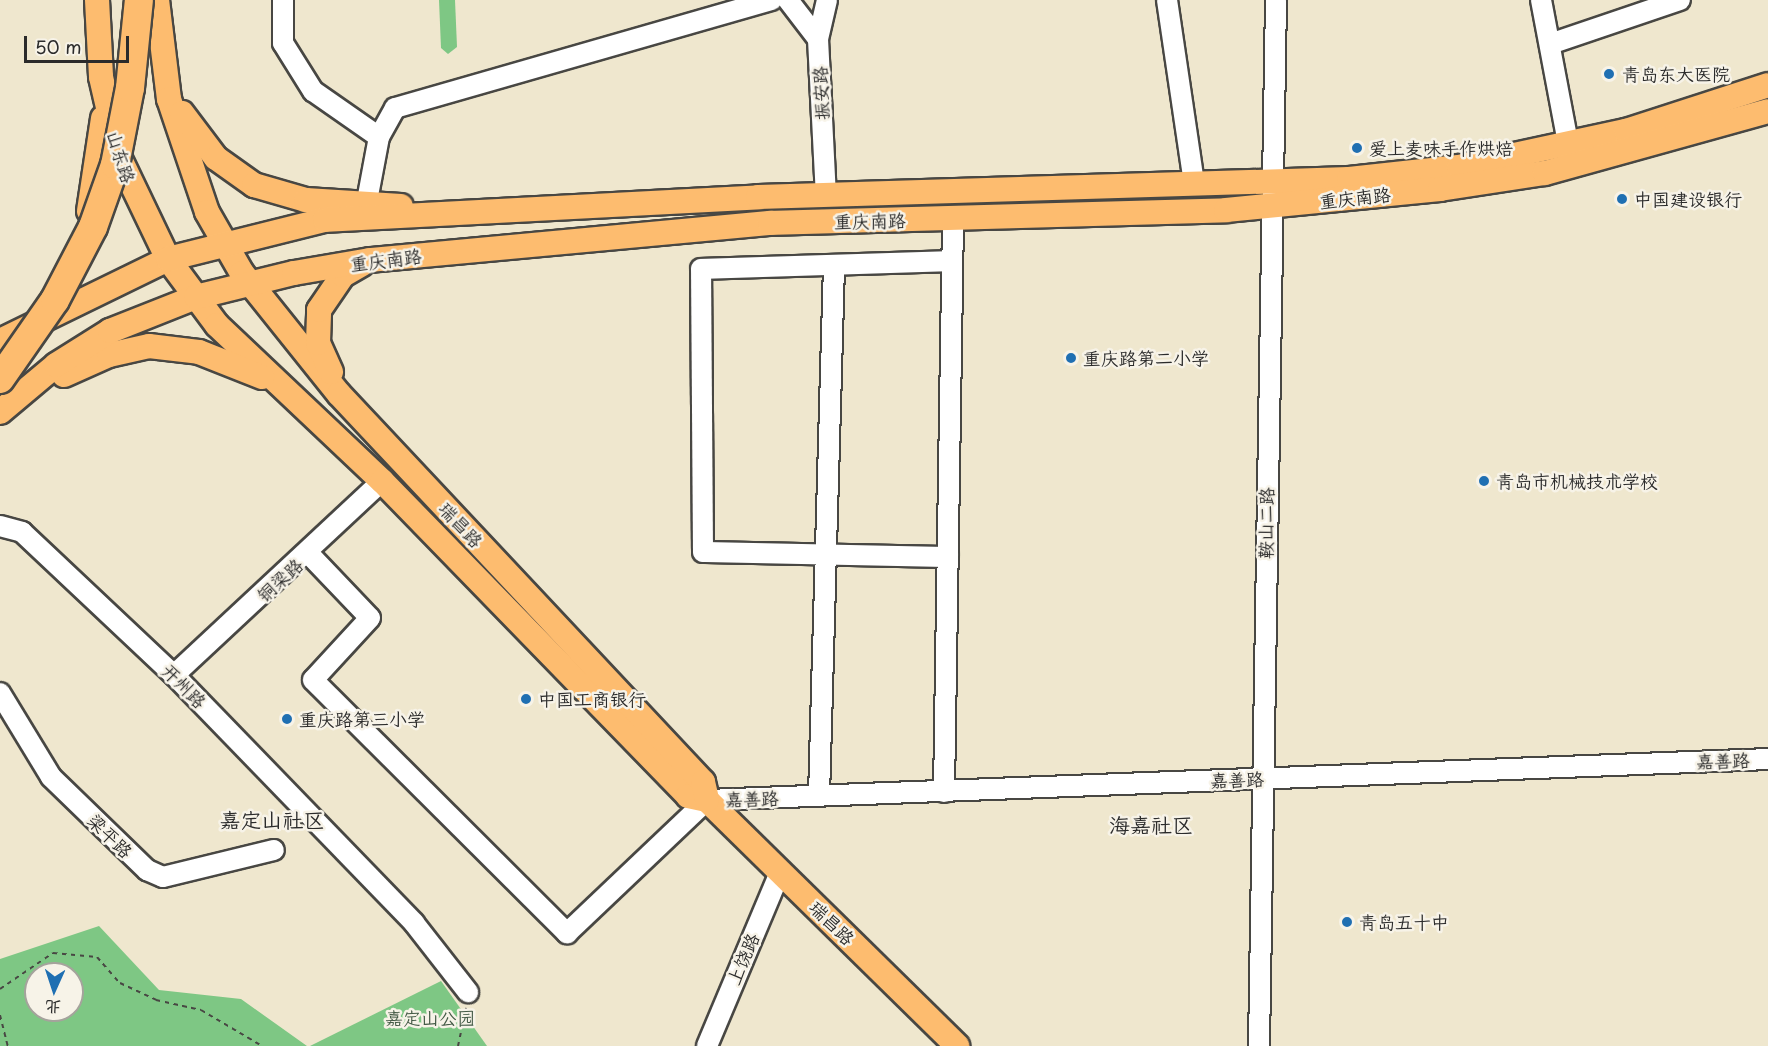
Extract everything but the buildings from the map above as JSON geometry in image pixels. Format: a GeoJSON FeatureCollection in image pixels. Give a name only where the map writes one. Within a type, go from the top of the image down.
{"type":"FeatureCollection","features":[{"type":"Feature","properties":{"kind":"highway"},"geometry":{"type":"LineString","coordinates":[[0,346],[36,295],[76,220],[97,159],[120,0]]}},
{"type":"Feature","properties":{"kind":"highway"},"geometry":{"type":"LineString","coordinates":[[10,387],[93,227],[122,132],[139,0]]}},
{"type":"Feature","properties":{"kind":"main road","name":"山东路"},"geometry":{"type":"LineString","coordinates":[[97,0],[101,77],[120,159],[168,259],[196,297]]}},
{"type":"Feature","properties":{"kind":"main road"},"geometry":{"type":"LineString","coordinates":[[158,0],[166,85],[221,241]]}},
{"type":"Feature","properties":{"kind":"main road"},"geometry":{"type":"LineString","coordinates":[[0,338],[55,283],[82,233],[104,133],[101,77]]}},
{"type":"Feature","properties":{"kind":"main road"},"geometry":{"type":"LineString","coordinates":[[166,85],[199,140],[254,185],[306,200],[367,201],[448,213]]}},
{"type":"Feature","properties":{"kind":"main road","name":"重庆南路"},"geometry":{"type":"LineString","coordinates":[[0,338],[168,259],[221,241],[325,220],[826,196],[1273,180],[1459,166],[1568,143],[1768,85]]}},
{"type":"Feature","properties":{"kind":"main road","name":"重庆南路"},"geometry":{"type":"LineString","coordinates":[[0,412],[10,387],[110,331],[196,297],[248,281],[370,260],[770,223],[953,220],[1273,206],[1545,173],[1768,111]]}},
{"type":"Feature","properties":{"kind":"main road","name":"瑞昌路"},"geometry":{"type":"LineString","coordinates":[[221,241],[248,281],[339,394],[704,782],[707,800]]}},
{"type":"Feature","properties":{"kind":"main road"},"geometry":{"type":"LineString","coordinates":[[339,394],[318,343],[317,319],[329,289],[370,260]]}},
{"type":"Feature","properties":{"kind":"main road","name":"瑞昌路"},"geometry":{"type":"LineString","coordinates":[[196,297],[276,383],[382,481],[688,796],[707,800],[957,1046]]}},
{"type":"Feature","properties":{"kind":"main road"},"geometry":{"type":"LineString","coordinates":[[10,387],[109,355],[149,346],[199,352],[276,383]]}},
{"type":"Feature","properties":{"kind":"street"},"geometry":{"type":"LineString","coordinates":[[283,0],[283,44],[313,91],[379,137]]}},
{"type":"Feature","properties":{"kind":"street"},"geometry":{"type":"LineString","coordinates":[[367,201],[379,137],[395,108],[772,0]]}},
{"type":"Feature","properties":{"kind":"street"},"geometry":{"type":"LineString","coordinates":[[788,0],[818,39]]}},
{"type":"Feature","properties":{"kind":"street","name":"振安路"},"geometry":{"type":"LineString","coordinates":[[826,0],[818,39],[826,196]]}},
{"type":"Feature","properties":{"kind":"street"},"geometry":{"type":"LineString","coordinates":[[1167,0],[1194,182]]}},
{"type":"Feature","properties":{"kind":"street","name":"鞍山二路"},"geometry":{"type":"LineString","coordinates":[[1259,1046],[1260,779],[1276,0]]}},
{"type":"Feature","properties":{"kind":"street"},"geometry":{"type":"LineString","coordinates":[[1541,0],[1568,143]]}},
{"type":"Feature","properties":{"kind":"street"},"geometry":{"type":"LineString","coordinates":[[1550,44],[1680,0]]}},
{"type":"Feature","properties":{"kind":"street"},"geometry":{"type":"LineString","coordinates":[[944,792],[953,220]]}},
{"type":"Feature","properties":{"kind":"street"},"geometry":{"type":"LineString","coordinates":[[948,557],[703,552],[701,269],[952,261]]}},
{"type":"Feature","properties":{"kind":"street"},"geometry":{"type":"LineString","coordinates":[[819,796],[834,265]]}},
{"type":"Feature","properties":{"kind":"street","name":"铜梁路"},"geometry":{"type":"LineString","coordinates":[[174,675],[309,554],[382,481]]}},
{"type":"Feature","properties":{"kind":"street","name":"开州路"},"geometry":{"type":"LineString","coordinates":[[0,526],[22,532],[174,675],[356,863],[468,992]]}},
{"type":"Feature","properties":{"kind":"street"},"geometry":{"type":"LineString","coordinates":[[309,554],[370,618],[313,680],[567,933],[707,800]]}},
{"type":"Feature","properties":{"kind":"street","name":"梁平路"},"geometry":{"type":"LineString","coordinates":[[0,693],[51,777],[147,870],[164,877],[274,850]]}},
{"type":"Feature","properties":{"kind":"street","name":"嘉善路"},"geometry":{"type":"LineString","coordinates":[[707,800],[1768,759]]}},
{"type":"Feature","properties":{"kind":"street","name":"上饶路"},"geometry":{"type":"LineString","coordinates":[[707,1046],[780,872]]}},
{"type":"Feature","properties":{"kind":"path"},"geometry":{"type":"LineString","coordinates":[[0,989],[53,953],[96,957],[120,983],[156,1000],[201,1010],[262,1046]]}},
{"type":"Feature","properties":{"kind":"path"},"geometry":{"type":"LineString","coordinates":[[458,1046],[468,992]]}},
{"type":"Feature","properties":{"kind":"path"},"geometry":{"type":"LineString","coordinates":[[0,1015],[8,1046]]}},
{"type":"Feature","properties":{"kind":"green space"},"geometry":{"type":"Polygon","coordinates":[[[439,0],[455,0],[457,47],[448,54],[441,48],[439,0]]]}},
{"type":"Feature","properties":{"kind":"green space"},"geometry":{"type":"Polygon","coordinates":[[[99,926],[159,990],[241,999],[307,1046],[0,1046],[0,959],[99,926]]]}},
{"type":"Feature","properties":{"kind":"green space","name":"嘉定山公园"},"geometry":{"type":"Polygon","coordinates":[[[441,981],[487,1046],[310,1046],[441,981]]]}},
{"type":"Feature","properties":{"kind":"place","name":"青岛东大医院"},"geometry":{"type":"Point","coordinates":[1609,74]}},
{"type":"Feature","properties":{"kind":"place","name":"爱上麦味手作烘焙"},"geometry":{"type":"Point","coordinates":[1357,148]}},
{"type":"Feature","properties":{"kind":"place","name":"中国建设银行"},"geometry":{"type":"Point","coordinates":[1622,199]}},
{"type":"Feature","properties":{"kind":"place","name":"重庆路第二小学"},"geometry":{"type":"Point","coordinates":[1071,358]}},
{"type":"Feature","properties":{"kind":"place","name":"青岛市机械技术学校"},"geometry":{"type":"Point","coordinates":[1484,481]}},
{"type":"Feature","properties":{"kind":"place","name":"中国工商银行"},"geometry":{"type":"Point","coordinates":[526,699]}},
{"type":"Feature","properties":{"kind":"place","name":"重庆路第三小学"},"geometry":{"type":"Point","coordinates":[287,719]}},
{"type":"Feature","properties":{"kind":"place","name":"青岛五十中"},"geometry":{"type":"Point","coordinates":[1347,922]}},
{"type":"Feature","properties":{"kind":"district","name":"嘉定山社区"},"geometry":{"type":"Point","coordinates":[272,819]}},
{"type":"Feature","properties":{"kind":"district","name":"海嘉社区"},"geometry":{"type":"Point","coordinates":[1151,824]}}]}
